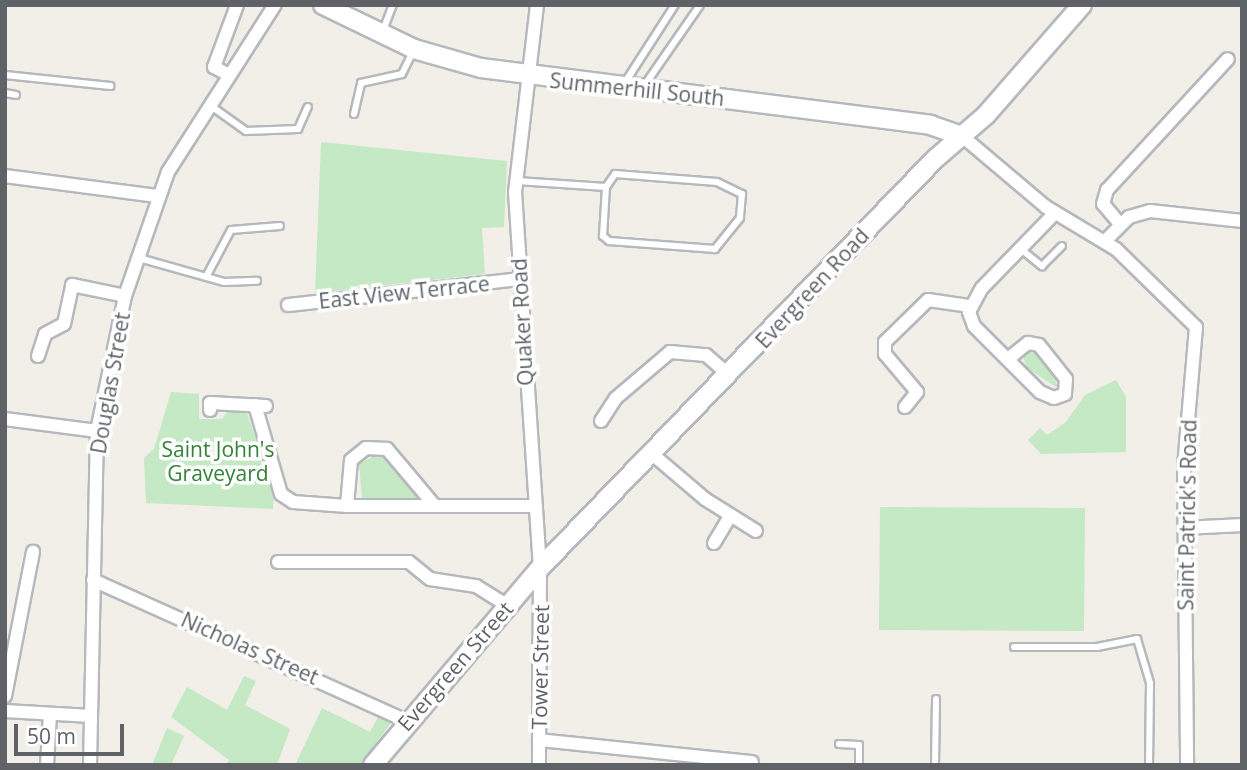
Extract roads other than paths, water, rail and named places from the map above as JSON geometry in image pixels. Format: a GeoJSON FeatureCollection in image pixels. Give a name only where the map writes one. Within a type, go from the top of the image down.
{"type":"FeatureCollection","features":[{"type":"Feature","properties":{"kind":"main road","name":"Summerhill South"},"geometry":{"type":"LineString","coordinates":[[323,5],[414,49],[527,77],[930,125],[962,136]]}},
{"type":"Feature","properties":{"kind":"main road","name":"Evergreen Road"},"geometry":{"type":"LineString","coordinates":[[540,568],[962,136],[1082,5]]}},
{"type":"Feature","properties":{"kind":"main road","name":"Evergreen Street"},"geometry":{"type":"LineString","coordinates":[[373,765],[405,720],[540,568]]}},
{"type":"Feature","properties":{"kind":"street"},"geometry":{"type":"LineString","coordinates":[[229,75],[214,67],[237,5]]}},
{"type":"Feature","properties":{"kind":"street","name":"Douglas Street"},"geometry":{"type":"LineString","coordinates":[[90,765],[97,431],[125,296],[156,195],[209,105],[275,5]]}},
{"type":"Feature","properties":{"kind":"street","name":"Quaker Road"},"geometry":{"type":"LineString","coordinates":[[537,5],[515,181],[532,506],[540,568]]}},
{"type":"Feature","properties":{"kind":"street"},"geometry":{"type":"LineString","coordinates":[[1120,224],[1103,204],[1107,190],[1228,59]]}},
{"type":"Feature","properties":{"kind":"street","name":"Saint Patrick's Road"},"geometry":{"type":"LineString","coordinates":[[962,136],[1055,213],[1105,241],[1179,304],[1197,330],[1185,444],[1187,765]]}},
{"type":"Feature","properties":{"kind":"street"},"geometry":{"type":"LineString","coordinates":[[5,176],[156,195]]}},
{"type":"Feature","properties":{"kind":"street"},"geometry":{"type":"LineString","coordinates":[[1105,241],[1120,224],[1150,211],[1242,221]]}},
{"type":"Feature","properties":{"kind":"street"},"geometry":{"type":"LineString","coordinates":[[969,306],[1055,213]]}},
{"type":"Feature","properties":{"kind":"street","name":"East View Terrace"},"geometry":{"type":"LineString","coordinates":[[288,305],[520,279]]}},
{"type":"Feature","properties":{"kind":"street"},"geometry":{"type":"LineString","coordinates":[[38,356],[44,334],[64,324],[72,285],[125,296]]}},
{"type":"Feature","properties":{"kind":"street"},"geometry":{"type":"LineString","coordinates":[[905,407],[917,392],[885,354],[885,342],[928,300],[969,306]]}},
{"type":"Feature","properties":{"kind":"street"},"geometry":{"type":"LineString","coordinates":[[969,306],[974,326],[1044,395],[1065,394],[1066,379],[1039,345],[1028,343],[1008,359]]}},
{"type":"Feature","properties":{"kind":"street"},"geometry":{"type":"LineString","coordinates":[[601,421],[616,398],[670,352],[706,355],[728,374]]}},
{"type":"Feature","properties":{"kind":"street"},"geometry":{"type":"LineString","coordinates":[[210,410],[210,403],[261,406],[281,494],[293,502],[347,506],[532,506]]}},
{"type":"Feature","properties":{"kind":"street"},"geometry":{"type":"LineString","coordinates":[[5,419],[97,431]]}},
{"type":"Feature","properties":{"kind":"street"},"geometry":{"type":"LineString","coordinates":[[347,506],[351,460],[376,446],[393,453],[435,506]]}},
{"type":"Feature","properties":{"kind":"street"},"geometry":{"type":"LineString","coordinates":[[651,453],[730,516],[756,531]]}},
{"type":"Feature","properties":{"kind":"street"},"geometry":{"type":"LineString","coordinates":[[714,543],[730,516]]}},
{"type":"Feature","properties":{"kind":"street"},"geometry":{"type":"LineString","coordinates":[[1184,528],[1242,525]]}},
{"type":"Feature","properties":{"kind":"street"},"geometry":{"type":"LineString","coordinates":[[5,696],[33,552]]}},
{"type":"Feature","properties":{"kind":"street"},"geometry":{"type":"LineString","coordinates":[[278,562],[409,562],[430,579],[477,586],[508,606]]}},
{"type":"Feature","properties":{"kind":"street","name":"Tower Street"},"geometry":{"type":"LineString","coordinates":[[539,765],[540,568]]}},
{"type":"Feature","properties":{"kind":"street","name":"Nicholas Street"},"geometry":{"type":"LineString","coordinates":[[93,580],[405,720]]}},
{"type":"Feature","properties":{"kind":"street"},"geometry":{"type":"LineString","coordinates":[[5,711],[91,716]]}},
{"type":"Feature","properties":{"kind":"street"},"geometry":{"type":"LineString","coordinates":[[47,765],[50,714]]}},
{"type":"Feature","properties":{"kind":"street"},"geometry":{"type":"LineString","coordinates":[[539,740],[752,762]]}},
{"type":"Feature","properties":{"kind":"lane"},"geometry":{"type":"LineString","coordinates":[[382,34],[393,5]]}},
{"type":"Feature","properties":{"kind":"lane"},"geometry":{"type":"LineString","coordinates":[[620,88],[675,5]]}},
{"type":"Feature","properties":{"kind":"lane"},"geometry":{"type":"LineString","coordinates":[[641,90],[700,5]]}},
{"type":"Feature","properties":{"kind":"lane"},"geometry":{"type":"LineString","coordinates":[[354,114],[361,83],[402,74],[414,49]]}},
{"type":"Feature","properties":{"kind":"lane"},"geometry":{"type":"LineString","coordinates":[[5,75],[110,86]]}},
{"type":"Feature","properties":{"kind":"lane"},"geometry":{"type":"LineString","coordinates":[[5,93],[16,95]]}},
{"type":"Feature","properties":{"kind":"lane"},"geometry":{"type":"LineString","coordinates":[[209,105],[246,131],[298,129],[308,107]]}},
{"type":"Feature","properties":{"kind":"lane"},"geometry":{"type":"LineString","coordinates":[[615,174],[717,182],[742,194],[740,218],[715,249],[609,242],[603,236],[606,187],[615,174]]}},
{"type":"Feature","properties":{"kind":"lane"},"geometry":{"type":"LineString","coordinates":[[515,181],[606,187]]}},
{"type":"Feature","properties":{"kind":"lane"},"geometry":{"type":"LineString","coordinates":[[206,277],[224,235],[280,226]]}},
{"type":"Feature","properties":{"kind":"lane"},"geometry":{"type":"LineString","coordinates":[[1021,250],[1042,266],[1062,246]]}},
{"type":"Feature","properties":{"kind":"lane"},"geometry":{"type":"LineString","coordinates":[[137,258],[206,277],[257,281]]}},
{"type":"Feature","properties":{"kind":"lane"},"geometry":{"type":"LineString","coordinates":[[1014,647],[1097,648],[1137,639],[1150,683],[1149,765]]}},
{"type":"Feature","properties":{"kind":"lane"},"geometry":{"type":"LineString","coordinates":[[935,765],[936,699]]}},
{"type":"Feature","properties":{"kind":"lane"},"geometry":{"type":"LineString","coordinates":[[839,744],[859,745],[859,765]]}},
{"type":"Feature","properties":{"kind":"park label","name":"Saint John's Graveyard"},"geometry":{"type":"Point","coordinates":[218,461]}}]}
